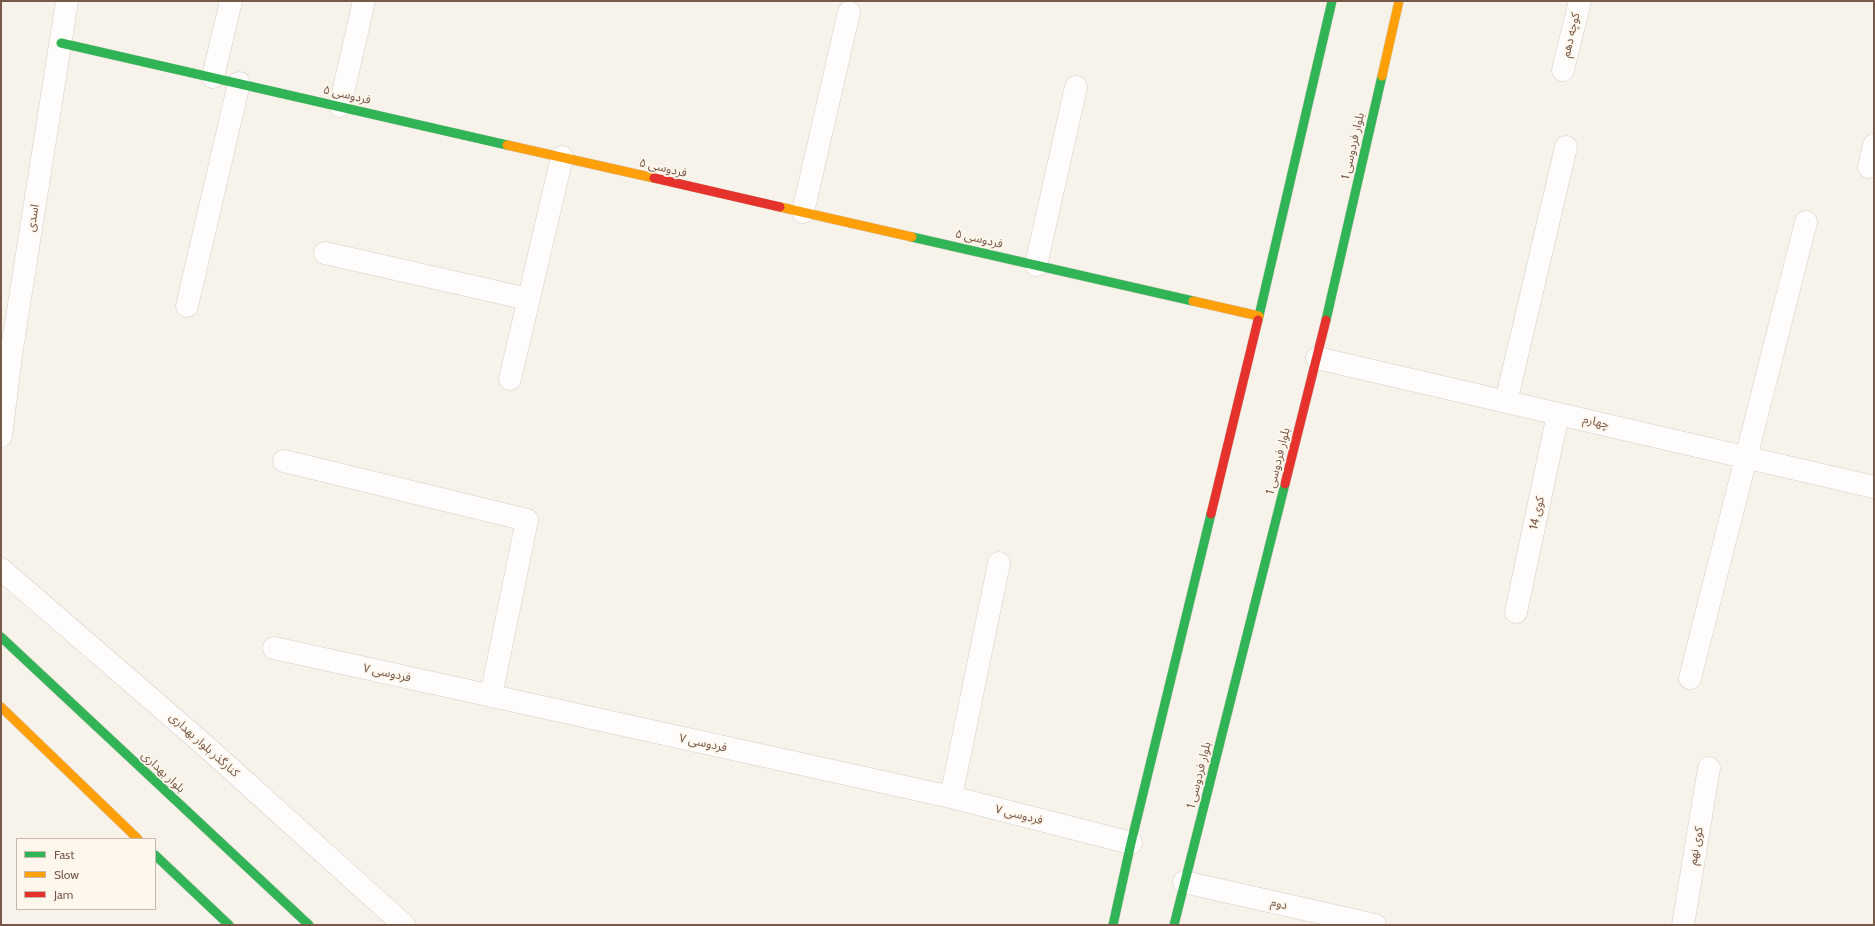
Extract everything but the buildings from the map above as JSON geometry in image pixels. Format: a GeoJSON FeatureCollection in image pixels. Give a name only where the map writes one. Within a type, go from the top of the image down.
{"type":"FeatureCollection","features":[{"type":"Feature","properties":{"kind":"main road"},"geometry":{"type":"LineString","coordinates":[[1113,925],[1131,843],[1259,316],[1332,1]]}},
{"type":"Feature","properties":{"kind":"main road","name":"بلوار فردوسی 1"},"geometry":{"type":"LineString","coordinates":[[1174,925],[1317,358],[1399,1]]}},
{"type":"Feature","properties":{"kind":"main road","name":"فردوسی ۵"},"geometry":{"type":"LineString","coordinates":[[61,42],[1259,316]]}},
{"type":"Feature","properties":{"kind":"main road","name":"بلوار بهداری"},"geometry":{"type":"LineString","coordinates":[[1,637],[309,925]]}},
{"type":"Feature","properties":{"kind":"main road"},"geometry":{"type":"LineString","coordinates":[[1,707],[137,838]]}},
{"type":"Feature","properties":{"kind":"main road"},"geometry":{"type":"LineString","coordinates":[[156,856],[229,925]]}},
{"type":"Feature","properties":{"kind":"street","name":"اسدی"},"geometry":{"type":"LineString","coordinates":[[1,436],[11,355],[67,1]]}},
{"type":"Feature","properties":{"kind":"street"},"geometry":{"type":"LineString","coordinates":[[213,77],[231,1]]}},
{"type":"Feature","properties":{"kind":"street"},"geometry":{"type":"LineString","coordinates":[[340,106],[364,1]]}},
{"type":"Feature","properties":{"kind":"street","name":"کوچه دهم"},"geometry":{"type":"LineString","coordinates":[[1563,70],[1580,1]]}},
{"type":"Feature","properties":{"kind":"street"},"geometry":{"type":"LineString","coordinates":[[803,212],[849,12]]}},
{"type":"Feature","properties":{"kind":"street"},"geometry":{"type":"LineString","coordinates":[[187,306],[239,83]]}},
{"type":"Feature","properties":{"kind":"street"},"geometry":{"type":"LineString","coordinates":[[1036,265],[1076,87]]}},
{"type":"Feature","properties":{"kind":"street"},"geometry":{"type":"LineString","coordinates":[[1869,167],[1874,145]]}},
{"type":"Feature","properties":{"kind":"street"},"geometry":{"type":"LineString","coordinates":[[1506,402],[1566,148]]}},
{"type":"Feature","properties":{"kind":"street"},"geometry":{"type":"LineString","coordinates":[[510,378],[562,157]]}},
{"type":"Feature","properties":{"kind":"street"},"geometry":{"type":"LineString","coordinates":[[1690,678],[1806,222]]}},
{"type":"Feature","properties":{"kind":"street"},"geometry":{"type":"LineString","coordinates":[[324,253],[528,299]]}},
{"type":"Feature","properties":{"kind":"street"},"geometry":{"type":"LineString","coordinates":[[1,375],[11,355]]}},
{"type":"Feature","properties":{"kind":"street","name":"چهارم"},"geometry":{"type":"LineString","coordinates":[[1317,358],[1874,487]]}},
{"type":"Feature","properties":{"kind":"street","name":"کوی 14"},"geometry":{"type":"LineString","coordinates":[[1516,612],[1558,414]]}},
{"type":"Feature","properties":{"kind":"street"},"geometry":{"type":"LineString","coordinates":[[284,460],[527,520],[491,696]]}},
{"type":"Feature","properties":{"kind":"street"},"geometry":{"type":"LineString","coordinates":[[950,797],[998,563]]}},
{"type":"Feature","properties":{"kind":"street","name":"کنارگذر بلوار بهداری"},"geometry":{"type":"LineString","coordinates":[[1,569],[201,742],[404,925]]}},
{"type":"Feature","properties":{"kind":"street","name":"فردوسی ۷"},"geometry":{"type":"LineString","coordinates":[[274,648],[950,797],[1131,843]]}},
{"type":"Feature","properties":{"kind":"street","name":"کوی نهم"},"geometry":{"type":"LineString","coordinates":[[1683,925],[1710,768]]}},
{"type":"Feature","properties":{"kind":"street","name":"دوم"},"geometry":{"type":"LineString","coordinates":[[1184,882],[1375,925]]}},
{"type":"Feature","properties":{"kind":"traffic: fast"},"geometry":{"type":"LineString","coordinates":[[1258,320],[1332,1]]}},
{"type":"Feature","properties":{"kind":"traffic: fast"},"geometry":{"type":"LineString","coordinates":[[61,43],[507,145]]}},
{"type":"Feature","properties":{"kind":"traffic: fast"},"geometry":{"type":"LineString","coordinates":[[1326,320],[1382,76]]}},
{"type":"Feature","properties":{"kind":"traffic: fast"},"geometry":{"type":"LineString","coordinates":[[912,237],[1193,301]]}},
{"type":"Feature","properties":{"kind":"traffic: fast"},"geometry":{"type":"LineString","coordinates":[[1174,925],[1285,484]]}},
{"type":"Feature","properties":{"kind":"traffic: fast"},"geometry":{"type":"LineString","coordinates":[[1113,925],[1131,843],[1211,514]]}},
{"type":"Feature","properties":{"kind":"traffic: fast"},"geometry":{"type":"LineString","coordinates":[[1,637],[309,925]]}},
{"type":"Feature","properties":{"kind":"traffic: fast"},"geometry":{"type":"LineString","coordinates":[[156,856],[229,925]]}},
{"type":"Feature","properties":{"kind":"traffic: slow"},"geometry":{"type":"LineString","coordinates":[[1382,76],[1399,1]]}},
{"type":"Feature","properties":{"kind":"traffic: slow"},"geometry":{"type":"LineString","coordinates":[[507,145],[654,178]]}},
{"type":"Feature","properties":{"kind":"traffic: slow"},"geometry":{"type":"LineString","coordinates":[[780,207],[912,237]]}},
{"type":"Feature","properties":{"kind":"traffic: slow"},"geometry":{"type":"LineString","coordinates":[[1193,301],[1259,316]]}},
{"type":"Feature","properties":{"kind":"traffic: slow"},"geometry":{"type":"LineString","coordinates":[[1,707],[137,838]]}},
{"type":"Feature","properties":{"kind":"traffic: jam"},"geometry":{"type":"LineString","coordinates":[[654,178],[780,207]]}},
{"type":"Feature","properties":{"kind":"traffic: jam"},"geometry":{"type":"LineString","coordinates":[[1211,514],[1258,320]]}},
{"type":"Feature","properties":{"kind":"traffic: jam"},"geometry":{"type":"LineString","coordinates":[[1285,484],[1326,320]]}}]}
